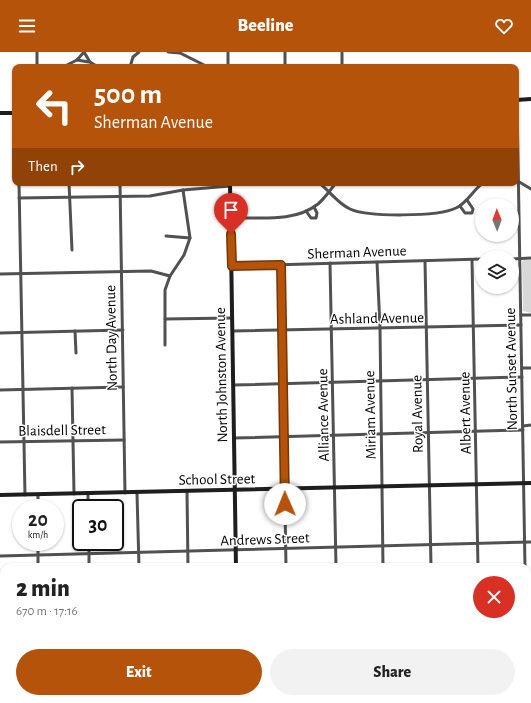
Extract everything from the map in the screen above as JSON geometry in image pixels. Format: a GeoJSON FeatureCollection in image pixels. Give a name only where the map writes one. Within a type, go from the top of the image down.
{"type":"FeatureCollection","features":[{"type":"Feature","properties":{"kind":"main road"},"geometry":{"type":"LineString","coordinates":[[519,100],[531,99]]}},
{"type":"Feature","properties":{"kind":"main road"},"geometry":{"type":"LineString","coordinates":[[0,114],[12,113]]}},
{"type":"Feature","properties":{"kind":"main road","name":"North Johnston Avenue"},"geometry":{"type":"LineString","coordinates":[[230,186],[236,563]]}},
{"type":"Feature","properties":{"kind":"main road","name":"School Street"},"geometry":{"type":"LineString","coordinates":[[0,495],[187,492],[531,483]]}},
{"type":"Feature","properties":{"kind":"street"},"geometry":{"type":"LineString","coordinates":[[37,52],[37,64]]}},
{"type":"Feature","properties":{"kind":"street"},"geometry":{"type":"LineString","coordinates":[[69,64],[77,60],[84,52],[90,62]]}},
{"type":"Feature","properties":{"kind":"street"},"geometry":{"type":"LineString","coordinates":[[131,64],[134,52]]}},
{"type":"Feature","properties":{"kind":"street"},"geometry":{"type":"LineString","coordinates":[[133,57],[139,52]]}},
{"type":"Feature","properties":{"kind":"street"},"geometry":{"type":"LineString","coordinates":[[168,52],[180,52],[202,64]]}},
{"type":"Feature","properties":{"kind":"street"},"geometry":{"type":"LineString","coordinates":[[228,52],[228,64]]}},
{"type":"Feature","properties":{"kind":"street"},"geometry":{"type":"LineString","coordinates":[[285,52],[285,64]]}},
{"type":"Feature","properties":{"kind":"street"},"geometry":{"type":"LineString","coordinates":[[342,52],[342,64]]}},
{"type":"Feature","properties":{"kind":"street"},"geometry":{"type":"LineString","coordinates":[[77,60],[93,64]]}},
{"type":"Feature","properties":{"kind":"street"},"geometry":{"type":"LineString","coordinates":[[519,182],[531,189]]}},
{"type":"Feature","properties":{"kind":"street"},"geometry":{"type":"LineString","coordinates":[[19,186],[25,495]]}},
{"type":"Feature","properties":{"kind":"street"},"geometry":{"type":"LineString","coordinates":[[70,186],[72,250]]}},
{"type":"Feature","properties":{"kind":"street","name":"North Day Avenue"},"geometry":{"type":"LineString","coordinates":[[120,186],[125,493]]}},
{"type":"Feature","properties":{"kind":"street"},"geometry":{"type":"LineString","coordinates":[[20,198],[150,196],[215,186]]}},
{"type":"Feature","properties":{"kind":"street"},"geometry":{"type":"LineString","coordinates":[[323,186],[342,205],[365,214],[441,212],[460,206],[478,186]]}},
{"type":"Feature","properties":{"kind":"street"},"geometry":{"type":"LineString","coordinates":[[231,218],[285,217],[306,211],[314,207],[333,186]]}},
{"type":"Feature","properties":{"kind":"street","name":"North Sunset Avenue"},"geometry":{"type":"LineString","coordinates":[[517,186],[520,259],[525,563]]}},
{"type":"Feature","properties":{"kind":"street"},"geometry":{"type":"LineString","coordinates":[[165,345],[165,290],[170,276],[184,255],[190,238],[184,190]]}},
{"type":"Feature","properties":{"kind":"street"},"geometry":{"type":"LineString","coordinates":[[460,206],[465,213],[472,213],[473,209],[467,200]]}},
{"type":"Feature","properties":{"kind":"street"},"geometry":{"type":"LineString","coordinates":[[306,211],[311,218],[316,218],[317,213],[314,207]]}},
{"type":"Feature","properties":{"kind":"street"},"geometry":{"type":"LineString","coordinates":[[166,236],[190,238]]}},
{"type":"Feature","properties":{"kind":"street"},"geometry":{"type":"LineString","coordinates":[[520,259],[531,258]]}},
{"type":"Feature","properties":{"kind":"street","name":"Albert Avenue"},"geometry":{"type":"LineString","coordinates":[[472,260],[476,379],[478,563]]}},
{"type":"Feature","properties":{"kind":"street","name":"Sherman Avenue"},"geometry":{"type":"LineString","coordinates":[[232,266],[475,260]]}},
{"type":"Feature","properties":{"kind":"street","name":"Royal Avenue"},"geometry":{"type":"LineString","coordinates":[[425,261],[431,563]]}},
{"type":"Feature","properties":{"kind":"street","name":"Miriam Avenue"},"geometry":{"type":"LineString","coordinates":[[377,262],[380,328],[383,563]]}},
{"type":"Feature","properties":{"kind":"street","name":"Alliance Avenue"},"geometry":{"type":"LineString","coordinates":[[330,263],[334,383],[336,563]]}},
{"type":"Feature","properties":{"kind":"street"},"geometry":{"type":"LineString","coordinates":[[281,265],[285,436],[284,489],[286,563]]}},
{"type":"Feature","properties":{"kind":"street"},"geometry":{"type":"LineString","coordinates":[[0,274],[151,271],[170,276]]}},
{"type":"Feature","properties":{"kind":"street"},"geometry":{"type":"LineString","coordinates":[[521,315],[531,315]]}},
{"type":"Feature","properties":{"kind":"street"},"geometry":{"type":"LineString","coordinates":[[165,319],[232,318]]}},
{"type":"Feature","properties":{"kind":"street","name":"Ashland Avenue"},"geometry":{"type":"LineString","coordinates":[[233,332],[521,325]]}},
{"type":"Feature","properties":{"kind":"street"},"geometry":{"type":"LineString","coordinates":[[0,333],[123,330]]}},
{"type":"Feature","properties":{"kind":"street"},"geometry":{"type":"LineString","coordinates":[[75,331],[76,353]]}},
{"type":"Feature","properties":{"kind":"street"},"geometry":{"type":"LineString","coordinates":[[522,368],[531,368]]}},
{"type":"Feature","properties":{"kind":"street"},"geometry":{"type":"LineString","coordinates":[[234,385],[522,377]]}},
{"type":"Feature","properties":{"kind":"street"},"geometry":{"type":"LineString","coordinates":[[0,390],[123,386]]}},
{"type":"Feature","properties":{"kind":"street"},"geometry":{"type":"LineString","coordinates":[[72,388],[74,494]]}},
{"type":"Feature","properties":{"kind":"street"},"geometry":{"type":"LineString","coordinates":[[523,426],[531,425]]}},
{"type":"Feature","properties":{"kind":"street"},"geometry":{"type":"LineString","coordinates":[[234,438],[523,430]]}},
{"type":"Feature","properties":{"kind":"street","name":"Blaisdell Street"},"geometry":{"type":"LineString","coordinates":[[0,442],[124,440]]}},
{"type":"Feature","properties":{"kind":"street"},"geometry":{"type":"LineString","coordinates":[[187,492],[188,563]]}},
{"type":"Feature","properties":{"kind":"street"},"geometry":{"type":"LineString","coordinates":[[137,493],[139,563]]}},
{"type":"Feature","properties":{"kind":"street"},"geometry":{"type":"LineString","coordinates":[[88,494],[88,499]]}},
{"type":"Feature","properties":{"kind":"street","name":"Andrews Street"},"geometry":{"type":"LineString","coordinates":[[0,556],[139,554],[531,542]]}},
{"type":"Feature","properties":{"kind":"street"},"geometry":{"type":"LineString","coordinates":[[38,551],[38,563]]}},
{"type":"Feature","properties":{"kind":"street"},"geometry":{"type":"LineString","coordinates":[[89,554],[89,563]]}},
{"type":"Feature","properties":{"kind":"shaded area"},"geometry":{"type":"Polygon","coordinates":[[[524,260],[531,260],[531,313],[523,311],[522,262],[524,260]]]}},
{"type":"Feature","properties":{"kind":"route"},"geometry":{"type":"LineString","coordinates":[[231,234],[232,266],[281,265],[285,504]]}}]}
